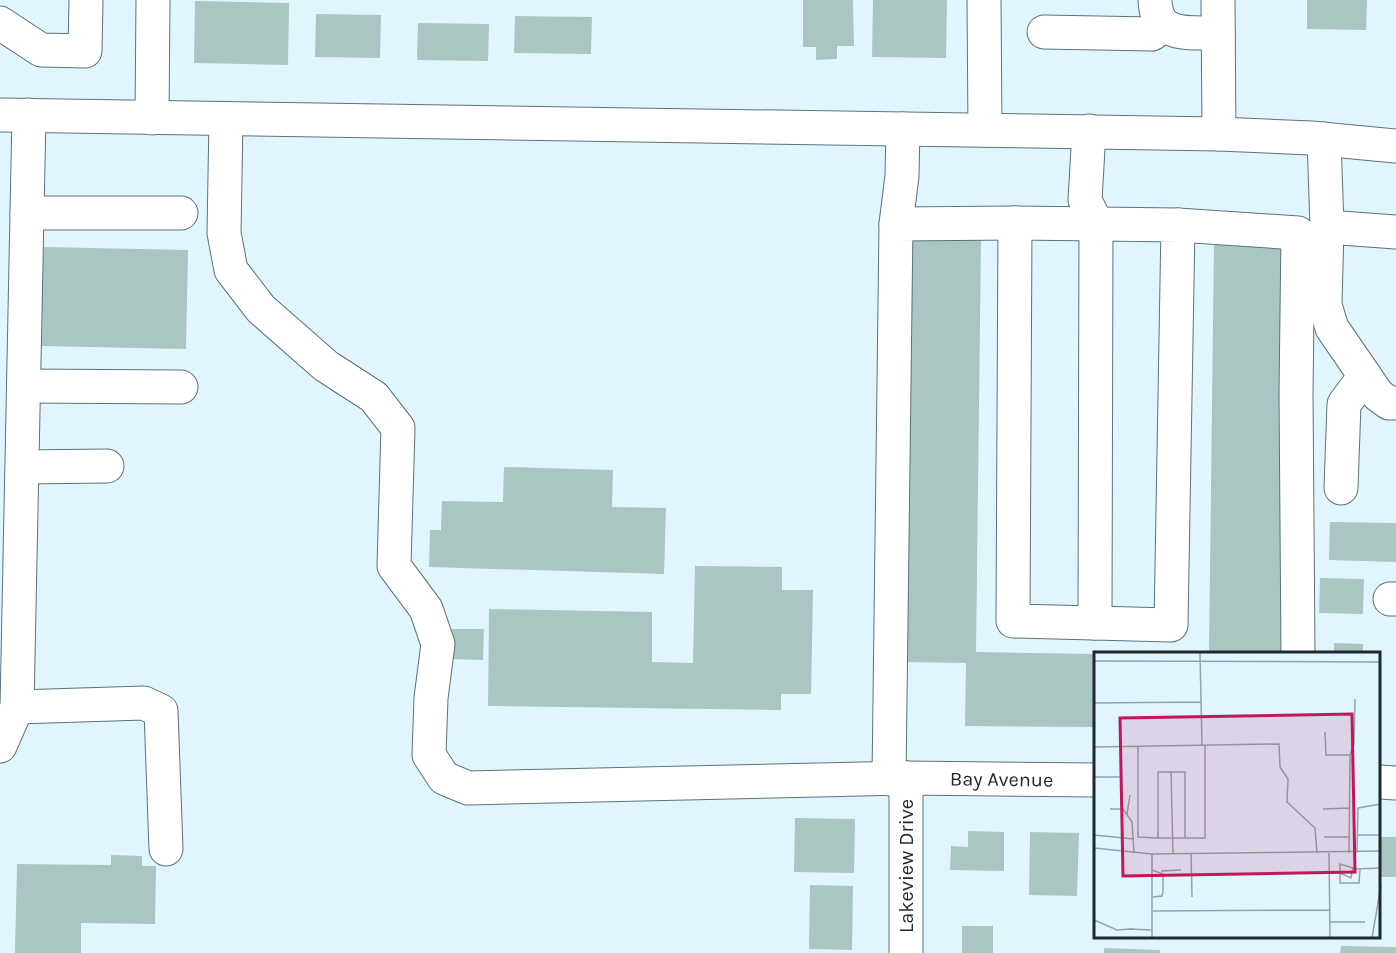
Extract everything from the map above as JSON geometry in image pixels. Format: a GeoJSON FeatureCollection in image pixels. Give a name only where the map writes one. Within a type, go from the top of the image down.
{"type":"FeatureCollection","features":[{"type":"Feature","properties":{"kind":"street"},"geometry":{"type":"LineString","coordinates":[[7,18],[41,50],[84,51],[86,0]]}},
{"type":"Feature","properties":{"kind":"street"},"geometry":{"type":"LineString","coordinates":[[152,118],[153,0]]}},
{"type":"Feature","properties":{"kind":"street"},"geometry":{"type":"LineString","coordinates":[[984,0],[985,130]]}},
{"type":"Feature","properties":{"kind":"street"},"geometry":{"type":"LineString","coordinates":[[1218,0],[1219,134]]}},
{"type":"Feature","properties":{"kind":"street"},"geometry":{"type":"LineString","coordinates":[[1044,32],[1152,34],[1159,13],[1180,32],[1218,33]]}},
{"type":"Feature","properties":{"kind":"street"},"geometry":{"type":"LineString","coordinates":[[0,746],[17,707],[23,466],[27,213],[15,115],[1219,134],[1324,139],[1396,146]]}},
{"type":"Feature","properties":{"kind":"street","name":"Bay Avenue"},"geometry":{"type":"LineString","coordinates":[[226,119],[224,233],[231,270],[261,309],[326,366],[374,397],[398,428],[394,566],[426,609],[438,644],[431,698],[429,755],[444,778],[468,788],[898,779],[1094,780]]}},
{"type":"Feature","properties":{"kind":"street","name":"Lakeview Drive"},"geometry":{"type":"LineString","coordinates":[[903,129],[902,176],[896,224],[898,779],[906,953]]}},
{"type":"Feature","properties":{"kind":"street"},"geometry":{"type":"LineString","coordinates":[[1095,623],[1096,223],[1108,198],[1100,132]]}},
{"type":"Feature","properties":{"kind":"street"},"geometry":{"type":"LineString","coordinates":[[1324,139],[1325,305],[1332,328],[1380,391],[1344,404],[1341,488]]}},
{"type":"Feature","properties":{"kind":"street"},"geometry":{"type":"LineString","coordinates":[[27,213],[182,213]]}},
{"type":"Feature","properties":{"kind":"street"},"geometry":{"type":"LineString","coordinates":[[896,224],[1096,223],[1178,225],[1298,233],[1296,394],[1298,652]]}},
{"type":"Feature","properties":{"kind":"street"},"geometry":{"type":"LineString","coordinates":[[1015,224],[1013,621],[1171,625],[1178,225]]}},
{"type":"Feature","properties":{"kind":"street"},"geometry":{"type":"LineString","coordinates":[[1326,227],[1396,232]]}},
{"type":"Feature","properties":{"kind":"street"},"geometry":{"type":"LineString","coordinates":[[24,386],[181,387]]}},
{"type":"Feature","properties":{"kind":"street"},"geometry":{"type":"LineString","coordinates":[[23,466],[107,466]]}},
{"type":"Feature","properties":{"kind":"street"},"geometry":{"type":"LineString","coordinates":[[17,707],[144,703],[161,711],[166,849]]}},
{"type":"Feature","properties":{"kind":"street"},"geometry":{"type":"LineString","coordinates":[[1381,782],[1396,783]]}},
{"type":"Feature","properties":{"kind":"building"},"geometry":{"type":"Polygon","coordinates":[[[803,0],[853,0],[854,46],[837,46],[837,59],[816,60],[816,47],[803,47],[803,0]]]}},
{"type":"Feature","properties":{"kind":"building"},"geometry":{"type":"Polygon","coordinates":[[[873,0],[947,0],[946,58],[872,57],[873,0]]]}},
{"type":"Feature","properties":{"kind":"building"},"geometry":{"type":"Polygon","coordinates":[[[1307,0],[1367,0],[1366,30],[1307,29],[1307,0]]]}},
{"type":"Feature","properties":{"kind":"building"},"geometry":{"type":"Polygon","coordinates":[[[195,1],[289,3],[288,65],[194,63],[195,1]]]}},
{"type":"Feature","properties":{"kind":"building"},"geometry":{"type":"Polygon","coordinates":[[[316,14],[381,15],[380,58],[315,57],[316,14]]]}},
{"type":"Feature","properties":{"kind":"building"},"geometry":{"type":"Polygon","coordinates":[[[515,16],[592,17],[591,54],[514,53],[515,16]]]}},
{"type":"Feature","properties":{"kind":"building"},"geometry":{"type":"Polygon","coordinates":[[[418,23],[489,24],[488,61],[417,60],[418,23]]]}},
{"type":"Feature","properties":{"kind":"building"},"geometry":{"type":"Polygon","coordinates":[[[908,239],[981,240],[976,652],[1094,654],[1094,727],[965,726],[966,663],[902,662],[908,239]]]}},
{"type":"Feature","properties":{"kind":"building"},"geometry":{"type":"Polygon","coordinates":[[[1214,241],[1288,242],[1283,652],[1209,652],[1214,241]]]}},
{"type":"Feature","properties":{"kind":"building"},"geometry":{"type":"Polygon","coordinates":[[[43,247],[188,250],[186,349],[41,346],[43,247]]]}},
{"type":"Feature","properties":{"kind":"building"},"geometry":{"type":"Polygon","coordinates":[[[504,467],[613,470],[612,507],[666,508],[664,574],[429,567],[430,530],[441,530],[442,501],[503,502],[504,467]]]}},
{"type":"Feature","properties":{"kind":"building"},"geometry":{"type":"Polygon","coordinates":[[[1330,522],[1396,523],[1396,562],[1329,560],[1330,522]]]}},
{"type":"Feature","properties":{"kind":"building"},"geometry":{"type":"Polygon","coordinates":[[[695,566],[782,567],[782,590],[813,590],[811,694],[781,694],[781,710],[488,706],[489,609],[652,612],[652,662],[693,663],[695,566]]]}},
{"type":"Feature","properties":{"kind":"building"},"geometry":{"type":"Polygon","coordinates":[[[1320,578],[1364,579],[1363,614],[1319,613],[1320,578]]]}},
{"type":"Feature","properties":{"kind":"building"},"geometry":{"type":"Polygon","coordinates":[[[452,629],[484,629],[483,660],[451,659],[452,629]]]}},
{"type":"Feature","properties":{"kind":"building"},"geometry":{"type":"Polygon","coordinates":[[[1334,643],[1363,644],[1363,652],[1334,652],[1334,643]]]}},
{"type":"Feature","properties":{"kind":"building"},"geometry":{"type":"Polygon","coordinates":[[[795,818],[855,819],[854,873],[794,872],[795,818]]]}},
{"type":"Feature","properties":{"kind":"building"},"geometry":{"type":"Polygon","coordinates":[[[968,831],[1004,832],[1004,871],[950,870],[951,846],[968,847],[968,831]]]}},
{"type":"Feature","properties":{"kind":"building"},"geometry":{"type":"Polygon","coordinates":[[[1030,832],[1079,833],[1077,896],[1029,895],[1030,832]]]}},
{"type":"Feature","properties":{"kind":"building"},"geometry":{"type":"Polygon","coordinates":[[[1381,837],[1396,837],[1396,877],[1381,877],[1381,837]]]}},
{"type":"Feature","properties":{"kind":"building"},"geometry":{"type":"Polygon","coordinates":[[[111,855],[142,856],[142,866],[156,866],[155,924],[81,923],[81,953],[15,953],[17,864],[111,865],[111,855]]]}},
{"type":"Feature","properties":{"kind":"building"},"geometry":{"type":"Polygon","coordinates":[[[810,885],[853,886],[852,950],[809,949],[810,885]]]}},
{"type":"Feature","properties":{"kind":"building"},"geometry":{"type":"Polygon","coordinates":[[[962,926],[993,926],[993,953],[962,953],[962,926]]]}},
{"type":"Feature","properties":{"kind":"building"},"geometry":{"type":"Polygon","coordinates":[[[1341,946],[1396,947],[1396,953],[1340,953],[1341,946]]]}},
{"type":"Feature","properties":{"kind":"building"},"geometry":{"type":"Polygon","coordinates":[[[1104,948],[1160,950],[1160,953],[1104,953],[1104,948]]]}}]}
